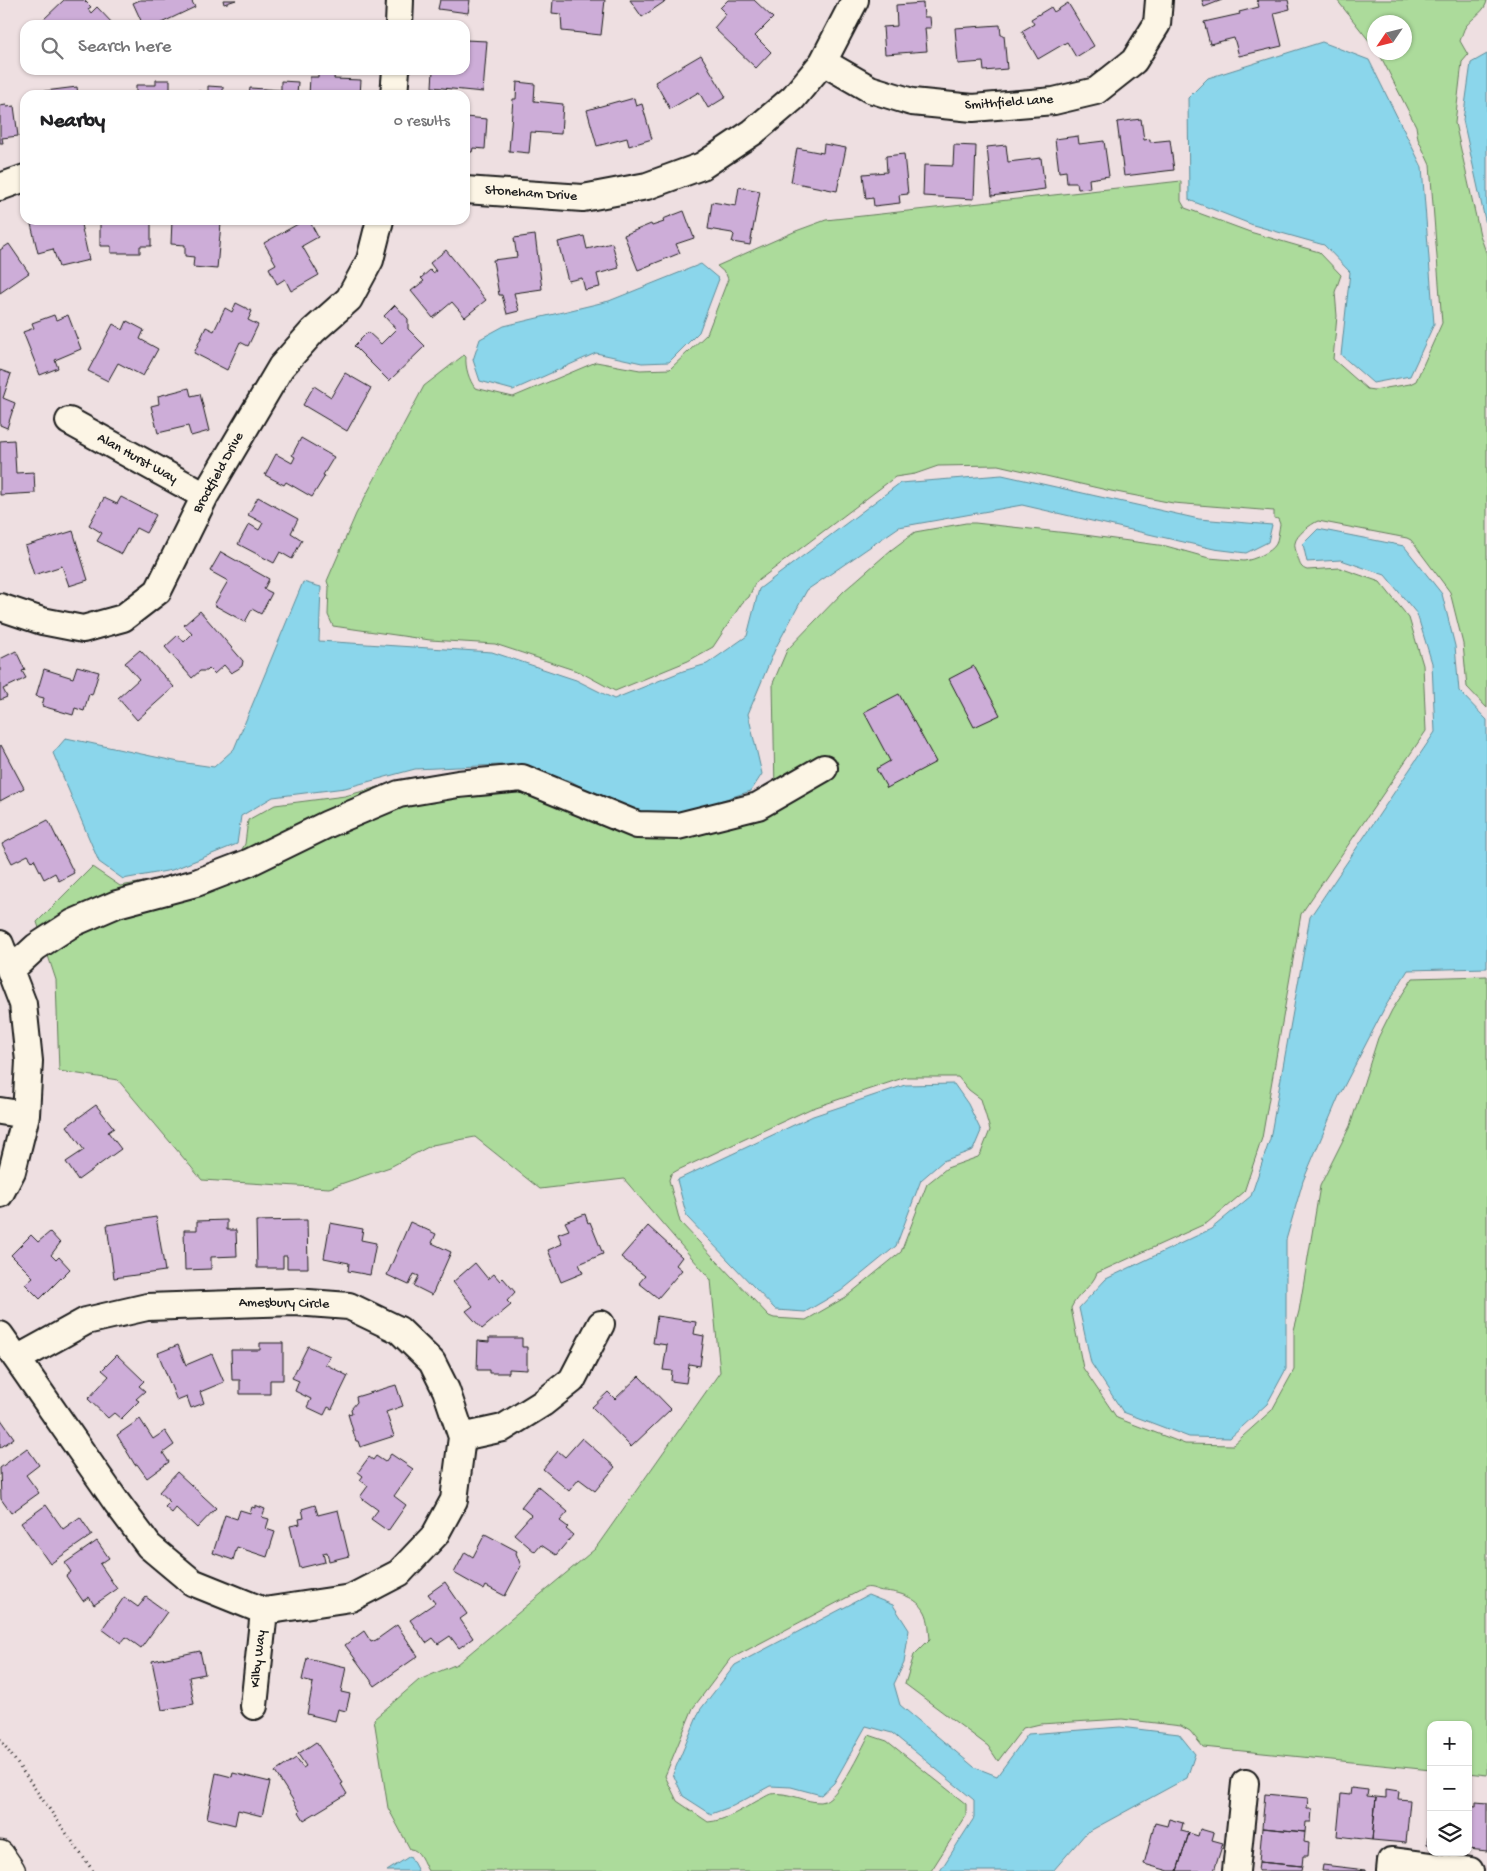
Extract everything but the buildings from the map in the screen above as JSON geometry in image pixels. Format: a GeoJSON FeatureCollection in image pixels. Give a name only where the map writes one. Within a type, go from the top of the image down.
{"type":"FeatureCollection","features":[{"type":"Feature","properties":{"kind":"main road"},"geometry":{"type":"LineString","coordinates":[[0,1855],[11,1871]]}},
{"type":"Feature","properties":{"kind":"street"},"geometry":{"type":"LineString","coordinates":[[399,20],[400,0]]}},
{"type":"Feature","properties":{"kind":"street"},"geometry":{"type":"LineString","coordinates":[[823,62],[855,0]]}},
{"type":"Feature","properties":{"kind":"street","name":"Smithfield Lane"},"geometry":{"type":"LineString","coordinates":[[823,62],[870,89],[912,102],[973,108],[1054,101],[1096,91],[1134,61],[1157,24],[1159,0]]}},
{"type":"Feature","properties":{"kind":"street","name":"Stoneham Drive"},"geometry":{"type":"LineString","coordinates":[[470,190],[582,198],[647,186],[702,166],[753,132],[793,98],[823,62]]}},
{"type":"Feature","properties":{"kind":"street"},"geometry":{"type":"LineString","coordinates":[[394,90],[396,75]]}},
{"type":"Feature","properties":{"kind":"street"},"geometry":{"type":"LineString","coordinates":[[0,187],[20,180]]}},
{"type":"Feature","properties":{"kind":"street","name":"Brockfield Drive"},"geometry":{"type":"LineString","coordinates":[[0,607],[42,621],[83,629],[123,618],[158,591],[205,496],[281,367],[313,331],[349,299],[370,260],[379,225]]}},
{"type":"Feature","properties":{"kind":"street","name":"Alan Hurst Way"},"geometry":{"type":"LineString","coordinates":[[69,421],[205,496]]}},
{"type":"Feature","properties":{"kind":"street"},"geometry":{"type":"LineString","coordinates":[[11,970],[36,948],[73,923],[117,904],[196,883],[248,863],[328,824],[399,794],[458,784],[522,778],[637,825],[678,826],[758,806],[824,768]]}},
{"type":"Feature","properties":{"kind":"street"},"geometry":{"type":"LineString","coordinates":[[0,944],[23,1004],[29,1061],[26,1115],[12,1172],[0,1194]]}},
{"type":"Feature","properties":{"kind":"street"},"geometry":{"type":"LineString","coordinates":[[0,1111],[26,1115]]}},
{"type":"Feature","properties":{"kind":"street","name":"Amesbury Circle"},"geometry":{"type":"LineString","coordinates":[[17,1360],[86,1321],[147,1307],[294,1302],[349,1306],[399,1330],[432,1362],[446,1390],[462,1437],[454,1500],[435,1535],[399,1573],[351,1598],[264,1611]]}},
{"type":"Feature","properties":{"kind":"street"},"geometry":{"type":"LineString","coordinates":[[462,1437],[503,1428],[543,1403],[572,1380],[601,1324]]}},
{"type":"Feature","properties":{"kind":"street"},"geometry":{"type":"LineString","coordinates":[[0,1335],[149,1546],[192,1582],[264,1611]]}},
{"type":"Feature","properties":{"kind":"street","name":"Kilby Way"},"geometry":{"type":"LineString","coordinates":[[254,1706],[264,1611]]}},
{"type":"Feature","properties":{"kind":"street"},"geometry":{"type":"LineString","coordinates":[[1236,1871],[1245,1783]]}},
{"type":"Feature","properties":{"kind":"street"},"geometry":{"type":"LineString","coordinates":[[1390,1871],[1391,1861],[1470,1871]]}},
{"type":"Feature","properties":{"kind":"path"},"geometry":{"type":"LineString","coordinates":[[0,1739],[93,1871]]}},
{"type":"Feature","properties":{"kind":"green space"},"geometry":{"type":"Polygon","coordinates":[[[1337,0],[1487,0],[1482,11],[1466,26],[1460,41],[1468,55],[1462,62],[1455,123],[1480,235],[1487,255],[1487,708],[1467,687],[1463,644],[1450,592],[1411,540],[1318,521],[1301,533],[1296,540],[1295,546],[1299,563],[1303,568],[1307,570],[1340,568],[1380,582],[1409,618],[1423,665],[1426,731],[1301,914],[1262,1138],[1244,1192],[1207,1223],[1097,1273],[1071,1308],[1083,1368],[1117,1418],[1185,1444],[1233,1445],[1272,1410],[1294,1370],[1294,1330],[1299,1311],[1320,1186],[1350,1126],[1378,1038],[1392,1010],[1413,978],[1487,976],[1487,1775],[1472,1773],[1472,1721],[1427,1721],[1427,1770],[1203,1747],[1190,1731],[1181,1726],[1122,1719],[1040,1724],[1023,1728],[998,1761],[988,1746],[905,1684],[914,1655],[930,1639],[927,1618],[922,1607],[912,1599],[901,1594],[865,1588],[730,1659],[693,1708],[665,1776],[677,1801],[708,1822],[734,1814],[771,1794],[784,1794],[816,1802],[828,1799],[842,1784],[869,1735],[887,1741],[966,1804],[966,1816],[931,1871],[428,1871],[419,1854],[410,1849],[388,1808],[374,1719],[419,1680],[457,1664],[595,1549],[720,1372],[711,1280],[624,1179],[540,1189],[475,1137],[432,1145],[390,1167],[329,1188],[202,1180],[118,1080],[59,1071],[56,980],[37,922],[92,867],[120,886],[174,877],[241,851],[245,844],[248,820],[275,805],[345,796],[415,777],[499,773],[677,822],[775,792],[773,683],[787,650],[844,591],[915,532],[975,523],[1166,546],[1209,558],[1244,561],[1266,553],[1276,544],[1280,524],[1278,519],[1274,518],[1274,511],[1173,503],[998,465],[938,466],[915,474],[895,477],[755,583],[749,597],[742,603],[713,647],[688,661],[615,691],[580,672],[495,644],[430,640],[333,626],[328,615],[329,587],[327,581],[356,514],[424,386],[464,355],[466,357],[468,373],[475,388],[513,397],[596,362],[640,370],[670,369],[707,334],[728,279],[726,274],[717,266],[796,231],[826,220],[1181,181],[1181,201],[1185,208],[1250,232],[1319,252],[1341,275],[1335,292],[1337,316],[1333,359],[1367,389],[1374,390],[1410,384],[1416,381],[1442,323],[1430,165],[1418,139],[1416,126],[1383,60],[1412,60],[1412,15],[1367,15],[1367,38],[1337,0]],[[906,1077],[810,1109],[671,1174],[669,1180],[680,1222],[769,1316],[806,1320],[846,1297],[901,1252],[927,1184],[947,1168],[978,1157],[981,1153],[990,1130],[981,1099],[969,1090],[958,1077],[906,1077]]]}},
{"type":"Feature","properties":{"kind":"water"},"geometry":{"type":"Polygon","coordinates":[[[1322,42],[1369,60],[1422,167],[1434,324],[1410,376],[1373,383],[1341,355],[1350,272],[1324,245],[1253,225],[1189,200],[1188,98],[1208,78],[1322,42]]]}},
{"type":"Feature","properties":{"kind":"water"},"geometry":{"type":"Polygon","coordinates":[[[1487,54],[1487,229],[1463,120],[1471,63],[1487,54]]]}},
{"type":"Feature","properties":{"kind":"water"},"geometry":{"type":"Polygon","coordinates":[[[701,264],[719,279],[699,332],[669,362],[642,363],[596,353],[513,390],[480,381],[473,360],[480,339],[504,326],[609,301],[701,264]]]}},
{"type":"Feature","properties":{"kind":"water"},"geometry":{"type":"Polygon","coordinates":[[[1002,475],[1199,519],[1272,525],[1268,542],[1246,553],[1214,549],[1022,505],[899,527],[807,590],[776,647],[748,714],[762,774],[751,791],[675,815],[624,813],[571,781],[500,765],[415,769],[345,788],[273,797],[241,816],[237,844],[172,870],[123,879],[99,862],[53,753],[66,738],[179,762],[214,767],[234,749],[303,582],[321,587],[319,641],[492,652],[576,680],[614,699],[683,671],[707,664],[747,636],[759,589],[900,483],[1002,475]]]}},
{"type":"Feature","properties":{"kind":"water"},"geometry":{"type":"Polygon","coordinates":[[[1318,529],[1404,546],[1442,594],[1455,646],[1459,691],[1487,720],[1487,968],[1408,970],[1385,1007],[1339,1096],[1303,1181],[1286,1240],[1286,1369],[1267,1404],[1230,1438],[1189,1437],[1123,1412],[1091,1363],[1079,1308],[1106,1279],[1211,1229],[1251,1196],[1270,1139],[1310,917],[1435,732],[1432,663],[1417,614],[1385,575],[1341,560],[1307,562],[1303,544],[1318,529]]]}},
{"type":"Feature","properties":{"kind":"water"},"geometry":{"type":"Polygon","coordinates":[[[954,1084],[968,1104],[981,1131],[973,1150],[943,1161],[921,1180],[896,1246],[841,1291],[805,1312],[776,1310],[687,1217],[677,1180],[813,1116],[905,1085],[954,1084]]]}},
{"type":"Feature","properties":{"kind":"water"},"geometry":{"type":"Polygon","coordinates":[[[868,1595],[893,1605],[909,1630],[904,1663],[894,1684],[900,1705],[974,1767],[997,1776],[1028,1734],[1120,1727],[1179,1734],[1195,1754],[1187,1778],[1086,1833],[1053,1871],[940,1871],[974,1818],[974,1800],[892,1733],[866,1726],[834,1783],[821,1795],[791,1787],[770,1786],[733,1806],[711,1814],[683,1796],[673,1774],[700,1710],[735,1665],[868,1595]]]}},
{"type":"Feature","properties":{"kind":"water"},"geometry":{"type":"Polygon","coordinates":[[[410,1856],[418,1871],[387,1871],[410,1856]]]}}]}
